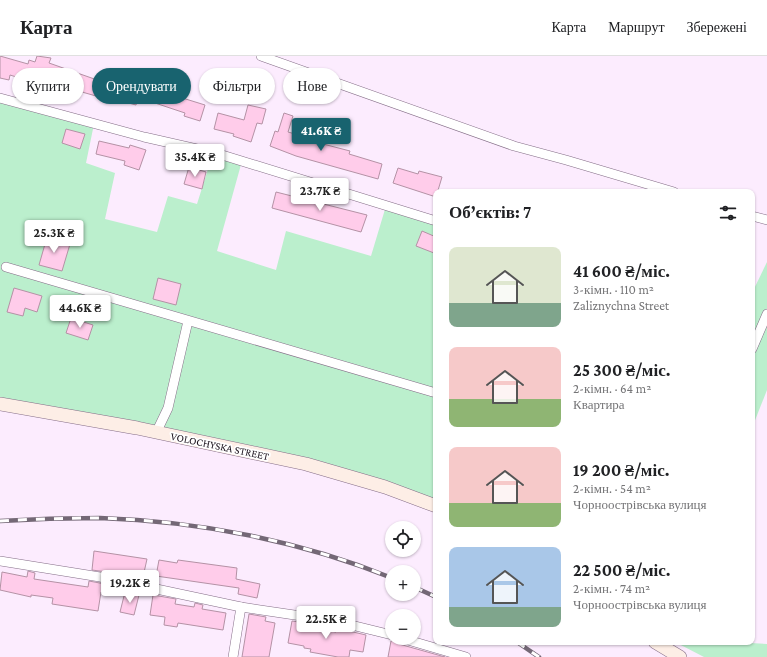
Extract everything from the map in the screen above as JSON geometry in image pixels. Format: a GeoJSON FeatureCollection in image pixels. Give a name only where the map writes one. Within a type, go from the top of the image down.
{"type":"FeatureCollection","features":[{"type":"Feature","properties":{"kind":"main road","name":"VOLOCHYSKA STREET"},"geometry":{"type":"LineString","coordinates":[[0,404],[156,433],[306,464],[385,487],[433,505]]}},
{"type":"Feature","properties":{"kind":"main road"},"geometry":{"type":"LineString","coordinates":[[660,645],[680,657]]}},
{"type":"Feature","properties":{"kind":"street"},"geometry":{"type":"LineString","coordinates":[[261,56],[514,146],[664,189]]}},
{"type":"Feature","properties":{"kind":"street"},"geometry":{"type":"LineString","coordinates":[[0,98],[144,137],[219,154],[433,220]]}},
{"type":"Feature","properties":{"kind":"street"},"geometry":{"type":"LineString","coordinates":[[755,217],[767,220]]}},
{"type":"Feature","properties":{"kind":"street"},"geometry":{"type":"LineString","coordinates":[[6,267],[433,392]]}},
{"type":"Feature","properties":{"kind":"street"},"geometry":{"type":"LineString","coordinates":[[756,329],[767,314]]}},
{"type":"Feature","properties":{"kind":"street"},"geometry":{"type":"LineString","coordinates":[[156,433],[168,408],[188,321]]}},
{"type":"Feature","properties":{"kind":"street"},"geometry":{"type":"LineString","coordinates":[[0,561],[100,577],[241,607],[335,620],[385,633]]}},
{"type":"Feature","properties":{"kind":"street"},"geometry":{"type":"LineString","coordinates":[[233,657],[241,607]]}},
{"type":"Feature","properties":{"kind":"street"},"geometry":{"type":"LineString","coordinates":[[421,644],[466,657]]}},
{"type":"Feature","properties":{"kind":"green space"},"geometry":{"type":"Polygon","coordinates":[[[0,98],[12,101],[12,104],[22,104],[94,124],[86,163],[115,173],[105,219],[157,232],[168,196],[197,204],[213,153],[242,161],[217,251],[276,270],[286,231],[371,256],[386,206],[433,220],[433,505],[385,487],[0,404],[0,98]]]}},
{"type":"Feature","properties":{"kind":"green space"},"geometry":{"type":"Polygon","coordinates":[[[767,262],[767,390],[755,420],[755,287],[767,262]]]}},
{"type":"Feature","properties":{"kind":"green space"},"geometry":{"type":"Polygon","coordinates":[[[767,644],[767,657],[704,657],[681,645],[767,644]]]}},
{"type":"Feature","properties":{"kind":"building"},"geometry":{"type":"Polygon","coordinates":[[[0,56],[28,64],[29,60],[35,62],[37,56],[51,58],[49,63],[63,68],[12,68],[12,76],[10,75],[9,80],[0,78],[0,56]]]}},
{"type":"Feature","properties":{"kind":"building"},"geometry":{"type":"Polygon","coordinates":[[[84,75],[92,78],[92,95],[84,93],[84,75]]]}},
{"type":"Feature","properties":{"kind":"building"},"geometry":{"type":"Polygon","coordinates":[[[191,101],[205,105],[200,121],[184,116],[185,113],[158,104],[191,104],[191,101]]]}},
{"type":"Feature","properties":{"kind":"building"},"geometry":{"type":"Polygon","coordinates":[[[248,105],[266,109],[262,124],[257,123],[251,142],[233,136],[234,134],[214,129],[218,113],[244,120],[248,105]]]}},
{"type":"Feature","properties":{"kind":"building"},"geometry":{"type":"Polygon","coordinates":[[[284,113],[293,116],[288,132],[324,142],[323,144],[350,151],[349,154],[382,164],[378,179],[296,156],[270,146],[275,131],[278,132],[284,113]]]}},
{"type":"Feature","properties":{"kind":"building"},"geometry":{"type":"Polygon","coordinates":[[[66,129],[85,134],[80,149],[62,143],[66,129]]]}},
{"type":"Feature","properties":{"kind":"building"},"geometry":{"type":"Polygon","coordinates":[[[99,141],[129,148],[130,145],[146,150],[139,170],[124,165],[125,161],[96,154],[99,141]]]}},
{"type":"Feature","properties":{"kind":"building"},"geometry":{"type":"Polygon","coordinates":[[[189,167],[206,172],[202,189],[184,184],[189,167]]]}},
{"type":"Feature","properties":{"kind":"building"},"geometry":{"type":"Polygon","coordinates":[[[398,168],[418,174],[419,171],[442,177],[438,189],[433,189],[433,196],[393,183],[398,168]]]}},
{"type":"Feature","properties":{"kind":"building"},"geometry":{"type":"Polygon","coordinates":[[[276,192],[367,215],[361,232],[272,208],[276,192]]]}},
{"type":"Feature","properties":{"kind":"building"},"geometry":{"type":"Polygon","coordinates":[[[422,231],[433,236],[433,253],[416,246],[422,231]]]}},
{"type":"Feature","properties":{"kind":"building"},"geometry":{"type":"Polygon","coordinates":[[[47,237],[70,244],[62,271],[39,265],[47,237]]]}},
{"type":"Feature","properties":{"kind":"building"},"geometry":{"type":"Polygon","coordinates":[[[158,278],[181,284],[176,305],[153,299],[158,278]]]}},
{"type":"Feature","properties":{"kind":"building"},"geometry":{"type":"Polygon","coordinates":[[[14,288],[42,296],[37,312],[25,308],[23,316],[7,312],[14,288]]]}},
{"type":"Feature","properties":{"kind":"building"},"geometry":{"type":"Polygon","coordinates":[[[71,318],[93,325],[88,340],[66,333],[71,318]]]}},
{"type":"Feature","properties":{"kind":"building"},"geometry":{"type":"Polygon","coordinates":[[[94,551],[147,559],[143,577],[92,570],[94,551]]]}},
{"type":"Feature","properties":{"kind":"building"},"geometry":{"type":"Polygon","coordinates":[[[159,560],[177,563],[178,560],[237,568],[236,579],[260,584],[257,598],[238,594],[239,588],[156,576],[159,560]]]}},
{"type":"Feature","properties":{"kind":"building"},"geometry":{"type":"Polygon","coordinates":[[[28,571],[35,573],[34,579],[88,587],[89,581],[105,584],[104,592],[101,592],[98,611],[52,604],[53,598],[31,595],[31,597],[0,590],[2,572],[27,577],[28,571]]]}},
{"type":"Feature","properties":{"kind":"building"},"geometry":{"type":"Polygon","coordinates":[[[125,592],[139,595],[134,615],[120,612],[125,592]]]}},
{"type":"Feature","properties":{"kind":"building"},"geometry":{"type":"Polygon","coordinates":[[[153,595],[176,599],[175,604],[194,607],[195,603],[203,605],[202,609],[226,613],[223,630],[178,623],[177,627],[164,625],[165,617],[150,615],[153,595]]]}},
{"type":"Feature","properties":{"kind":"building"},"geometry":{"type":"Polygon","coordinates":[[[249,614],[266,617],[265,621],[275,623],[269,657],[242,657],[249,614]]]}},
{"type":"Feature","properties":{"kind":"building"},"geometry":{"type":"Polygon","coordinates":[[[292,621],[320,625],[319,629],[336,632],[336,628],[366,635],[363,652],[350,650],[349,657],[338,657],[310,652],[311,649],[304,648],[304,646],[288,643],[292,621]]]}},
{"type":"Feature","properties":{"kind":"building"},"geometry":{"type":"Polygon","coordinates":[[[390,645],[403,645],[445,657],[388,657],[390,645]]]}},
{"type":"Feature","properties":{"kind":"railway"},"geometry":{"type":"LineString","coordinates":[[0,521],[100,518],[174,523],[249,535],[322,553],[385,575]]}},
{"type":"Feature","properties":{"kind":"railway"},"geometry":{"type":"LineString","coordinates":[[421,590],[433,596]]}},
{"type":"Feature","properties":{"kind":"railway"},"geometry":{"type":"LineString","coordinates":[[521,645],[539,657]]}}]}
